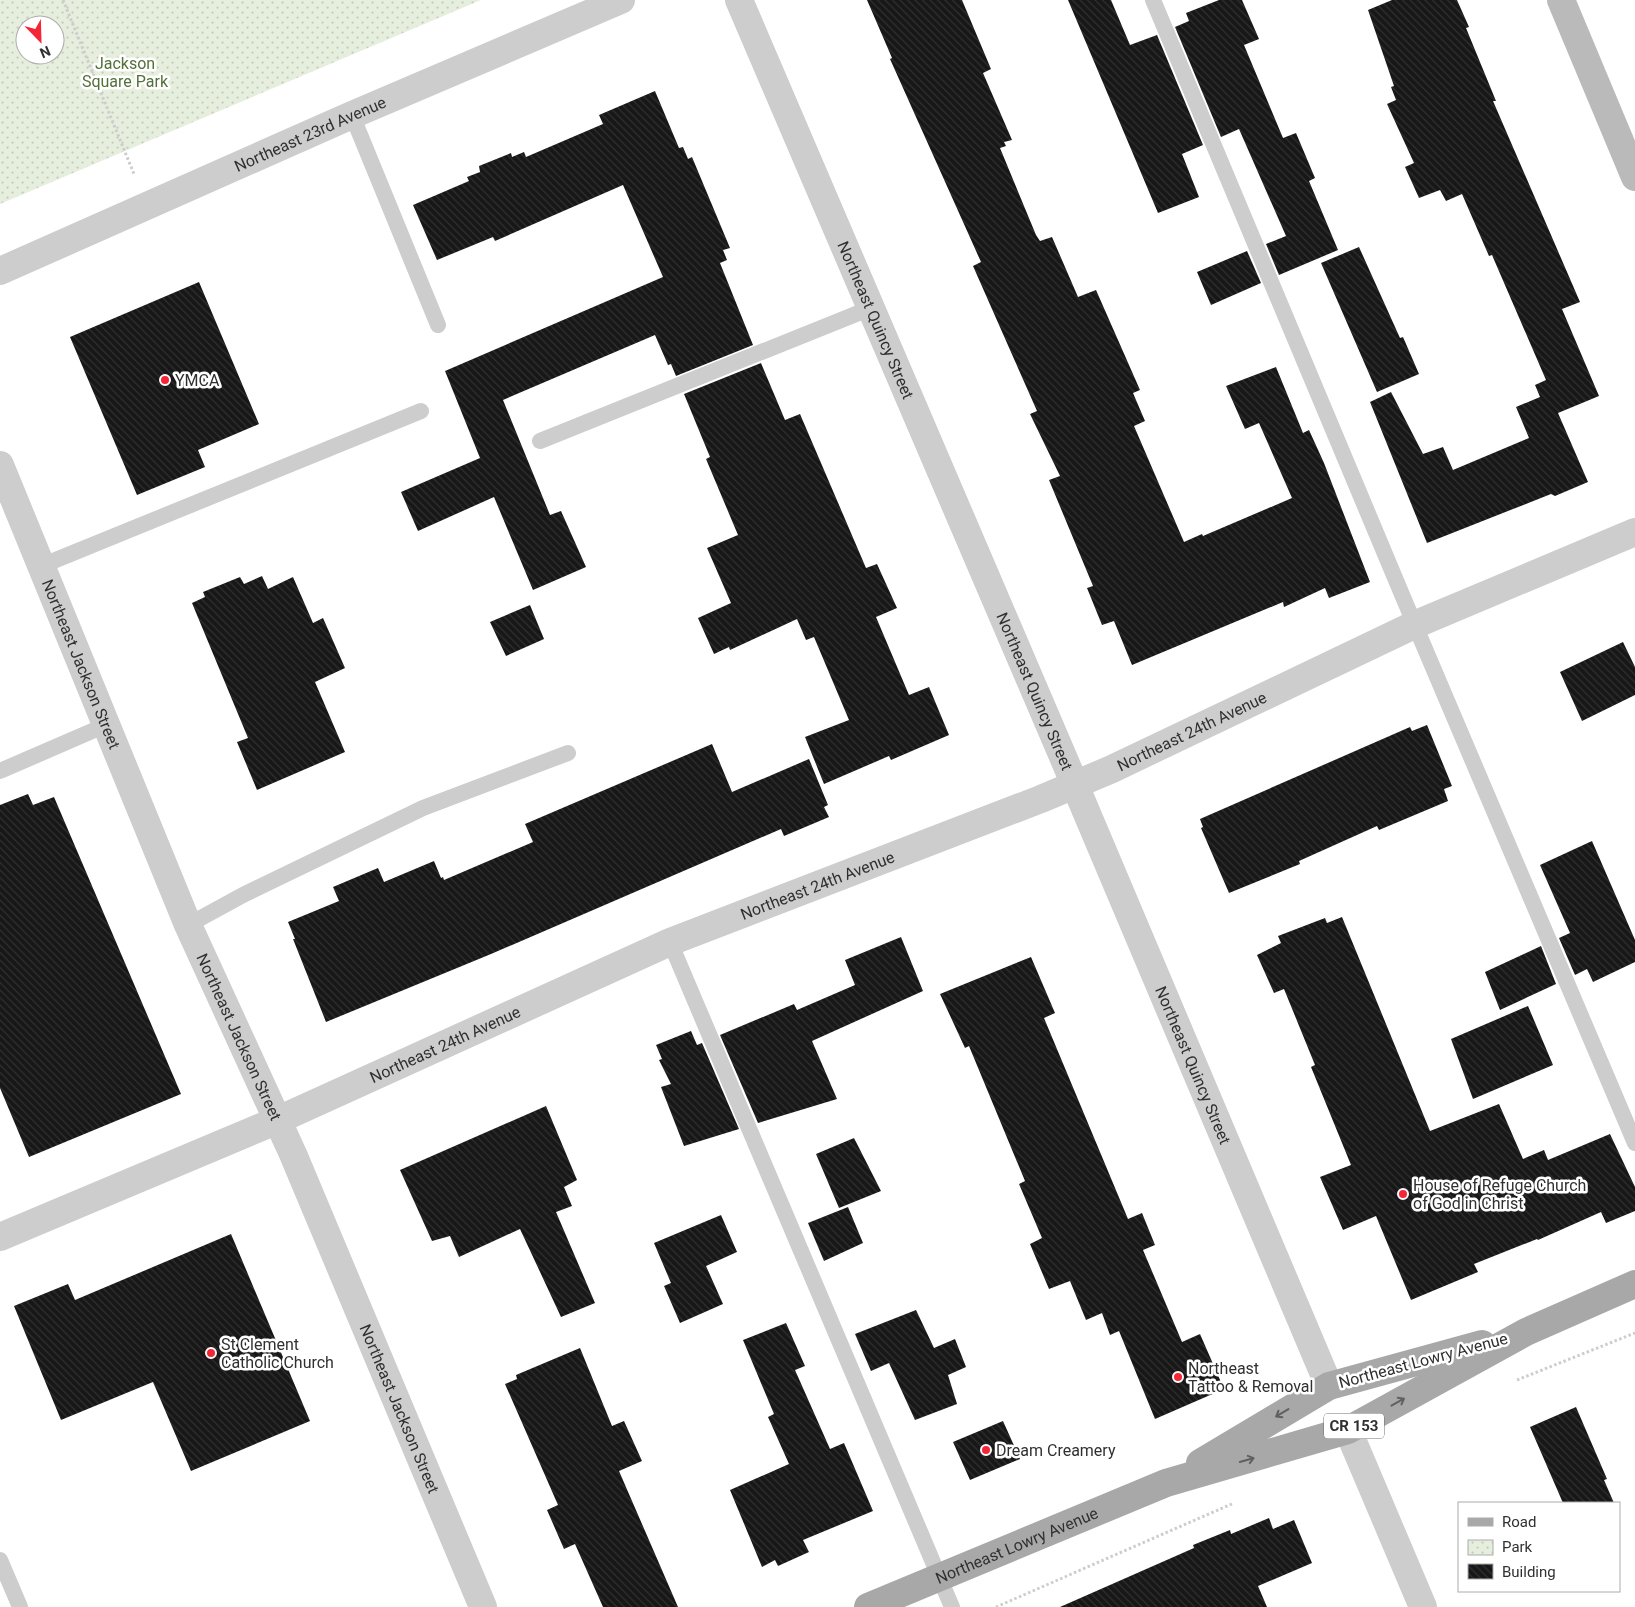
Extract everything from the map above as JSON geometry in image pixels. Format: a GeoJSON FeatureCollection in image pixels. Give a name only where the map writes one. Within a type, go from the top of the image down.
{"type":"FeatureCollection","features":[{"type":"Feature","properties":{"kind":"main road","name":"Northeast Lowry Avenue"},"geometry":{"type":"LineString","coordinates":[[868,1607],[1166,1483],[1348,1430],[1526,1332],[1635,1284]]}},
{"type":"Feature","properties":{"kind":"main road","name":"Northeast Lowry Avenue"},"geometry":{"type":"LineString","coordinates":[[1166,1483],[1329,1386],[1526,1332]]}},
{"type":"Feature","properties":{"kind":"street","name":"Northeast 23rd Avenue"},"geometry":{"type":"LineString","coordinates":[[0,271],[352,114],[621,0]]}},
{"type":"Feature","properties":{"kind":"street","name":"Northeast Quincy Street"},"geometry":{"type":"LineString","coordinates":[[739,0],[1329,1386]]}},
{"type":"Feature","properties":{"kind":"street"},"geometry":{"type":"LineString","coordinates":[[1561,0],[1635,177]]}},
{"type":"Feature","properties":{"kind":"street","name":"Northeast Jackson Street"},"geometry":{"type":"LineString","coordinates":[[0,465],[188,925],[278,1120],[483,1607]]}},
{"type":"Feature","properties":{"kind":"street","name":"Northeast 24th Avenue"},"geometry":{"type":"LineString","coordinates":[[0,1237],[278,1120],[670,942],[1074,785],[1414,625],[1635,532]]}},
{"type":"Feature","properties":{"kind":"street"},"geometry":{"type":"LineString","coordinates":[[1348,1430],[1423,1607]]}},
{"type":"Feature","properties":{"kind":"lane"},"geometry":{"type":"LineString","coordinates":[[1153,0],[1414,625],[1635,1143]]}},
{"type":"Feature","properties":{"kind":"lane"},"geometry":{"type":"LineString","coordinates":[[352,114],[438,325]]}},
{"type":"Feature","properties":{"kind":"lane"},"geometry":{"type":"LineString","coordinates":[[540,441],[871,308]]}},
{"type":"Feature","properties":{"kind":"lane"},"geometry":{"type":"LineString","coordinates":[[41,566],[422,411]]}},
{"type":"Feature","properties":{"kind":"lane"},"geometry":{"type":"LineString","coordinates":[[0,771],[106,725]]}},
{"type":"Feature","properties":{"kind":"lane"},"geometry":{"type":"LineString","coordinates":[[188,925],[243,895],[423,808],[568,753]]}},
{"type":"Feature","properties":{"kind":"lane"},"geometry":{"type":"LineString","coordinates":[[670,942],[952,1607]]}},
{"type":"Feature","properties":{"kind":"lane"},"geometry":{"type":"LineString","coordinates":[[0,1560],[20,1607]]}},
{"type":"Feature","properties":{"kind":"path"},"geometry":{"type":"LineString","coordinates":[[63,0],[147,207]]}},
{"type":"Feature","properties":{"kind":"path"},"geometry":{"type":"LineString","coordinates":[[996,1607],[1238,1501]]}},
{"type":"Feature","properties":{"kind":"green space","name":"Jackson Square Park"},"geometry":{"type":"Polygon","coordinates":[[[0,0],[481,0],[0,204],[0,0]]]}},
{"type":"Feature","properties":{"kind":"building"},"geometry":{"type":"Polygon","coordinates":[[[867,0],[962,0],[991,69],[983,73],[1012,140],[1004,142],[1006,146],[1000,148],[1040,241],[1052,237],[1078,297],[1096,290],[1140,390],[1133,393],[1145,421],[1134,426],[1184,542],[1202,534],[1203,536],[1292,498],[1259,423],[1245,429],[1226,386],[1276,367],[1303,433],[1309,430],[1324,463],[1370,582],[1329,598],[1325,588],[1284,607],[1283,602],[1132,665],[1114,621],[1102,625],[1087,588],[1093,586],[1049,480],[1060,476],[1030,414],[1037,411],[973,266],[981,262],[890,59],[892,58],[867,0]]]}},
{"type":"Feature","properties":{"kind":"building"},"geometry":{"type":"Polygon","coordinates":[[[1068,0],[1111,0],[1130,45],[1157,35],[1203,145],[1182,154],[1199,197],[1158,213],[1068,0]]]}},
{"type":"Feature","properties":{"kind":"building"},"geometry":{"type":"Polygon","coordinates":[[[1219,0],[1242,0],[1259,39],[1244,45],[1283,138],[1296,133],[1315,178],[1309,181],[1338,250],[1279,275],[1266,244],[1286,236],[1239,129],[1221,137],[1175,27],[1189,21],[1186,13],[1219,0]]]}},
{"type":"Feature","properties":{"kind":"building"},"geometry":{"type":"Polygon","coordinates":[[[1392,0],[1457,0],[1469,27],[1466,28],[1496,101],[1493,101],[1580,302],[1562,309],[1599,396],[1558,413],[1588,482],[1555,496],[1551,494],[1427,543],[1370,402],[1391,392],[1423,454],[1443,447],[1453,470],[1529,438],[1516,407],[1540,397],[1535,385],[1546,380],[1492,255],[1489,256],[1462,194],[1446,201],[1440,190],[1419,198],[1405,167],[1414,163],[1387,104],[1396,100],[1391,87],[1394,86],[1368,10],[1392,0]]]}},
{"type":"Feature","properties":{"kind":"building"},"geometry":{"type":"Polygon","coordinates":[[[655,91],[679,148],[683,147],[688,159],[692,157],[730,248],[723,250],[727,260],[720,263],[753,345],[676,376],[671,364],[668,365],[655,335],[503,400],[550,515],[561,511],[586,567],[533,590],[494,497],[418,531],[401,492],[480,458],[445,371],[663,277],[623,185],[495,241],[493,237],[437,260],[413,205],[469,181],[467,177],[480,172],[479,166],[511,153],[512,157],[524,152],[526,157],[603,124],[599,115],[655,91]]]}},
{"type":"Feature","properties":{"kind":"building"},"geometry":{"type":"Polygon","coordinates":[[[1359,247],[1400,338],[1403,337],[1419,374],[1377,392],[1321,263],[1359,247]]]}},
{"type":"Feature","properties":{"kind":"building"},"geometry":{"type":"Polygon","coordinates":[[[1247,251],[1261,283],[1211,305],[1197,272],[1247,251]]]}},
{"type":"Feature","properties":{"kind":"building","name":"YMCA"},"geometry":{"type":"Polygon","coordinates":[[[199,282],[259,424],[198,450],[205,467],[137,495],[70,337],[199,282]]]}},
{"type":"Feature","properties":{"kind":"building"},"geometry":{"type":"Polygon","coordinates":[[[761,363],[785,420],[800,414],[866,568],[877,564],[897,608],[876,617],[909,695],[929,687],[949,735],[891,760],[889,756],[824,784],[805,737],[849,720],[814,637],[806,640],[797,619],[730,650],[729,647],[714,654],[698,618],[731,603],[707,548],[738,535],[706,459],[710,457],[684,394],[761,363]]]}},
{"type":"Feature","properties":{"kind":"building"},"geometry":{"type":"Polygon","coordinates":[[[262,576],[268,589],[293,577],[313,623],[323,618],[345,668],[315,682],[345,752],[257,790],[237,742],[248,738],[192,603],[205,597],[203,592],[240,577],[244,584],[262,576]]]}},
{"type":"Feature","properties":{"kind":"building"},"geometry":{"type":"Polygon","coordinates":[[[530,605],[544,639],[506,656],[490,622],[530,605]]]}},
{"type":"Feature","properties":{"kind":"building"},"geometry":{"type":"Polygon","coordinates":[[[1623,642],[1635,667],[1635,695],[1582,721],[1560,672],[1623,642]]]}},
{"type":"Feature","properties":{"kind":"building"},"geometry":{"type":"Polygon","coordinates":[[[1427,725],[1452,786],[1444,789],[1448,801],[1379,830],[1377,826],[1299,861],[1300,864],[1229,893],[1201,828],[1203,827],[1200,819],[1410,727],[1412,731],[1427,725]]]}},
{"type":"Feature","properties":{"kind":"building"},"geometry":{"type":"Polygon","coordinates":[[[712,744],[732,792],[809,759],[828,805],[824,807],[829,817],[784,836],[781,829],[491,954],[326,1022],[288,922],[339,901],[333,887],[378,868],[384,882],[434,861],[441,878],[443,877],[444,880],[533,842],[525,824],[712,744]]]}},
{"type":"Feature","properties":{"kind":"building"},"geometry":{"type":"Polygon","coordinates":[[[28,794],[33,805],[54,797],[181,1094],[29,1157],[0,1088],[0,805],[28,794]]]}},
{"type":"Feature","properties":{"kind":"building"},"geometry":{"type":"Polygon","coordinates":[[[1592,841],[1635,940],[1635,962],[1593,982],[1587,969],[1575,975],[1559,938],[1570,933],[1540,865],[1592,841]]]}},
{"type":"Feature","properties":{"kind":"building"},"geometry":{"type":"Polygon","coordinates":[[[1342,917],[1430,1131],[1499,1104],[1523,1159],[1544,1150],[1548,1160],[1610,1134],[1635,1187],[1635,1211],[1606,1223],[1601,1212],[1538,1240],[1474,1264],[1478,1272],[1411,1300],[1376,1216],[1343,1230],[1320,1177],[1351,1165],[1311,1067],[1315,1065],[1284,989],[1274,993],[1257,955],[1281,943],[1278,936],[1325,918],[1327,923],[1342,917]]]}},
{"type":"Feature","properties":{"kind":"building"},"geometry":{"type":"Polygon","coordinates":[[[901,937],[923,991],[812,1041],[837,1099],[758,1123],[720,1035],[794,1004],[797,1010],[855,985],[845,960],[901,937]]]}},
{"type":"Feature","properties":{"kind":"building"},"geometry":{"type":"Polygon","coordinates":[[[1541,946],[1556,984],[1500,1010],[1485,972],[1541,946]]]}},
{"type":"Feature","properties":{"kind":"building"},"geometry":{"type":"Polygon","coordinates":[[[1031,957],[1055,1013],[1044,1018],[1128,1219],[1142,1213],[1155,1245],[1143,1250],[1182,1342],[1200,1334],[1224,1389],[1155,1419],[1119,1331],[1110,1335],[1102,1313],[1086,1320],[1070,1281],[1049,1289],[1030,1244],[1042,1238],[1019,1184],[1025,1181],[969,1046],[965,1048],[940,994],[1031,957]]]}},
{"type":"Feature","properties":{"kind":"building"},"geometry":{"type":"Polygon","coordinates":[[[1528,1006],[1553,1065],[1473,1099],[1451,1039],[1528,1006]]]}},
{"type":"Feature","properties":{"kind":"building"},"geometry":{"type":"Polygon","coordinates":[[[691,1031],[697,1045],[702,1043],[739,1129],[684,1146],[661,1087],[671,1084],[659,1060],[662,1059],[656,1045],[691,1031]]]}},
{"type":"Feature","properties":{"kind":"building"},"geometry":{"type":"Polygon","coordinates":[[[546,1106],[577,1180],[564,1187],[572,1206],[556,1212],[595,1303],[561,1317],[520,1229],[459,1257],[450,1236],[432,1241],[400,1170],[546,1106]]]}},
{"type":"Feature","properties":{"kind":"building"},"geometry":{"type":"Polygon","coordinates":[[[854,1138],[881,1191],[839,1208],[816,1154],[854,1138]]]}},
{"type":"Feature","properties":{"kind":"building"},"geometry":{"type":"Polygon","coordinates":[[[848,1207],[863,1243],[824,1261],[808,1223],[848,1207]]]}},
{"type":"Feature","properties":{"kind":"building"},"geometry":{"type":"Polygon","coordinates":[[[721,1215],[737,1252],[706,1266],[723,1304],[680,1323],[664,1286],[671,1283],[654,1243],[721,1215]]]}},
{"type":"Feature","properties":{"kind":"building","name":"St Clement Catholic Church"},"geometry":{"type":"Polygon","coordinates":[[[231,1234],[310,1421],[191,1471],[153,1382],[61,1420],[14,1306],[68,1284],[75,1300],[231,1234]]]}},
{"type":"Feature","properties":{"kind":"building"},"geometry":{"type":"Polygon","coordinates":[[[916,1310],[934,1348],[955,1339],[966,1367],[948,1375],[957,1404],[915,1420],[889,1363],[871,1371],[855,1334],[916,1310]]]}},
{"type":"Feature","properties":{"kind":"building"},"geometry":{"type":"Polygon","coordinates":[[[786,1323],[805,1366],[795,1370],[830,1449],[844,1443],[873,1511],[803,1540],[809,1552],[778,1566],[775,1560],[762,1567],[730,1490],[789,1464],[768,1417],[774,1414],[743,1340],[786,1323]]]}},
{"type":"Feature","properties":{"kind":"building"},"geometry":{"type":"Polygon","coordinates":[[[580,1348],[612,1426],[624,1421],[642,1461],[619,1471],[678,1607],[603,1607],[575,1544],[564,1549],[547,1510],[558,1505],[505,1384],[517,1379],[516,1375],[580,1348]]]}},
{"type":"Feature","properties":{"kind":"building"},"geometry":{"type":"Polygon","coordinates":[[[1576,1407],[1607,1479],[1604,1480],[1614,1502],[1563,1502],[1530,1427],[1576,1407]]]}},
{"type":"Feature","properties":{"kind":"building","name":"Dream Creamery"},"geometry":{"type":"Polygon","coordinates":[[[1003,1421],[1020,1459],[970,1480],[953,1442],[1003,1421]]]}},
{"type":"Feature","properties":{"kind":"building"},"geometry":{"type":"Polygon","coordinates":[[[1269,1518],[1273,1529],[1294,1520],[1312,1563],[1258,1586],[1267,1607],[1060,1607],[1194,1548],[1193,1545],[1230,1530],[1231,1534],[1269,1518]]]}},
{"type":"Feature","properties":{"kind":"place","name":"YMCA"},"geometry":{"type":"Point","coordinates":[165,380]}},
{"type":"Feature","properties":{"kind":"place","name":"House of Refuge Church of God in Christ"},"geometry":{"type":"Point","coordinates":[1403,1194]}},
{"type":"Feature","properties":{"kind":"place","name":"St Clement Catholic Church"},"geometry":{"type":"Point","coordinates":[211,1353]}},
{"type":"Feature","properties":{"kind":"place","name":"Northeast Tattoo & Removal"},"geometry":{"type":"Point","coordinates":[1178,1377]}},
{"type":"Feature","properties":{"kind":"place","name":"Dream Creamery"},"geometry":{"type":"Point","coordinates":[986,1450]}}]}
